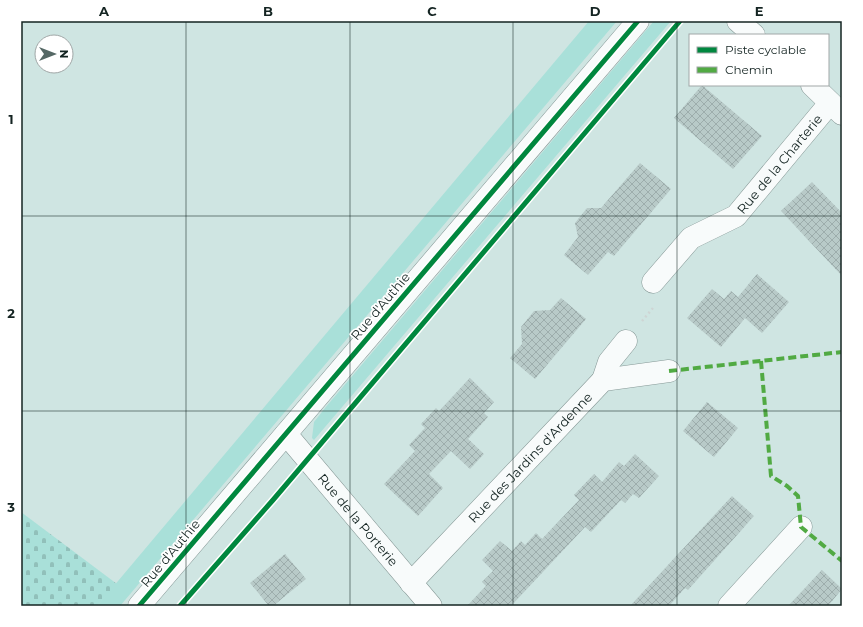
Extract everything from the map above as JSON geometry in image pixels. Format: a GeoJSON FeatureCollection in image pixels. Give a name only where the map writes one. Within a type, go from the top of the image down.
{"type":"FeatureCollection","features":[{"type":"Feature","properties":{"kind":"street","name":"Rue d'Authie"},"geometry":{"type":"LineString","coordinates":[[140,606],[638,21]]}},
{"type":"Feature","properties":{"kind":"street"},"geometry":{"type":"LineString","coordinates":[[738,21],[753,34]]}},
{"type":"Feature","properties":{"kind":"street"},"geometry":{"type":"LineString","coordinates":[[813,86],[836,108]]}},
{"type":"Feature","properties":{"kind":"street","name":"Rue de la Charterie"},"geometry":{"type":"LineString","coordinates":[[653,282],[691,238],[736,216],[836,108]]}},
{"type":"Feature","properties":{"kind":"street"},"geometry":{"type":"LineString","coordinates":[[626,341],[608,362],[603,380],[669,371]]}},
{"type":"Feature","properties":{"kind":"street","name":"Rue des Jardins d'Ardenne"},"geometry":{"type":"LineString","coordinates":[[411,583],[603,380]]}},
{"type":"Feature","properties":{"kind":"street","name":"Rue de la Porterie"},"geometry":{"type":"LineString","coordinates":[[286,434],[431,606]]}},
{"type":"Feature","properties":{"kind":"street"},"geometry":{"type":"LineString","coordinates":[[730,606],[801,527]]}},
{"type":"Feature","properties":{"kind":"path"},"geometry":{"type":"LineString","coordinates":[[626,341],[665,293],[653,282]]}},
{"type":"Feature","properties":{"kind":"green space"},"geometry":{"type":"Polygon","coordinates":[[[589,21],[617,21],[120,606],[97,606],[589,21]]]}},
{"type":"Feature","properties":{"kind":"green space"},"geometry":{"type":"Polygon","coordinates":[[[654,21],[671,21],[314,440],[312,438],[314,422],[325,408],[654,21]]]}},
{"type":"Feature","properties":{"kind":"green space"},"geometry":{"type":"Polygon","coordinates":[[[21,512],[117,584],[97,606],[21,606],[21,512]]]}},
{"type":"Feature","properties":{"kind":"building"},"geometry":{"type":"Polygon","coordinates":[[[701,86],[703,86],[762,136],[733,169],[674,118],[701,86]]]}},
{"type":"Feature","properties":{"kind":"building"},"geometry":{"type":"Polygon","coordinates":[[[640,163],[671,189],[614,256],[608,252],[588,275],[564,255],[578,237],[575,223],[587,208],[601,208],[640,163]]]}},
{"type":"Feature","properties":{"kind":"building"},"geometry":{"type":"Polygon","coordinates":[[[812,182],[842,213],[842,276],[781,211],[812,182]]]}},
{"type":"Feature","properties":{"kind":"building"},"geometry":{"type":"Polygon","coordinates":[[[757,274],[789,302],[762,333],[745,318],[721,347],[687,318],[712,289],[724,299],[731,291],[738,297],[757,274]]]}},
{"type":"Feature","properties":{"kind":"building"},"geometry":{"type":"Polygon","coordinates":[[[561,298],[586,319],[535,379],[510,358],[522,344],[521,327],[534,311],[550,310],[561,298]]]}},
{"type":"Feature","properties":{"kind":"building"},"geometry":{"type":"Polygon","coordinates":[[[470,378],[494,402],[484,413],[488,417],[468,439],[484,454],[470,469],[451,451],[429,474],[443,488],[418,516],[384,484],[415,451],[409,445],[425,428],[421,424],[436,408],[439,411],[470,378]]]}},
{"type":"Feature","properties":{"kind":"building"},"geometry":{"type":"Polygon","coordinates":[[[707,402],[738,428],[714,457],[683,431],[707,402]]]}},
{"type":"Feature","properties":{"kind":"building"},"geometry":{"type":"Polygon","coordinates":[[[635,454],[659,476],[639,498],[633,494],[625,503],[621,500],[591,532],[585,527],[511,606],[467,606],[486,586],[482,582],[493,571],[482,560],[500,541],[512,551],[521,541],[525,545],[536,533],[542,539],[579,500],[574,495],[594,474],[602,482],[619,462],[624,466],[635,454]]]}},
{"type":"Feature","properties":{"kind":"building"},"geometry":{"type":"Polygon","coordinates":[[[732,496],[754,516],[688,590],[685,588],[669,606],[630,606],[732,496]]]}},
{"type":"Feature","properties":{"kind":"building"},"geometry":{"type":"Polygon","coordinates":[[[285,554],[306,579],[273,606],[269,606],[250,583],[285,554]]]}},
{"type":"Feature","properties":{"kind":"building"},"geometry":{"type":"Polygon","coordinates":[[[822,570],[842,589],[828,606],[788,606],[822,570]]]}},
{"type":"Feature","properties":{"kind":"marked path"},"geometry":{"type":"LineString","coordinates":[[669,371],[842,352]]}},
{"type":"Feature","properties":{"kind":"marked path"},"geometry":{"type":"LineString","coordinates":[[761,361],[771,476],[787,486],[798,496],[801,527],[842,561]]}},
{"type":"Feature","properties":{"kind":"cycle path"},"geometry":{"type":"LineString","coordinates":[[139,606],[638,21]]}},
{"type":"Feature","properties":{"kind":"cycle path"},"geometry":{"type":"LineString","coordinates":[[180,606],[273,500],[680,21]]}}]}
